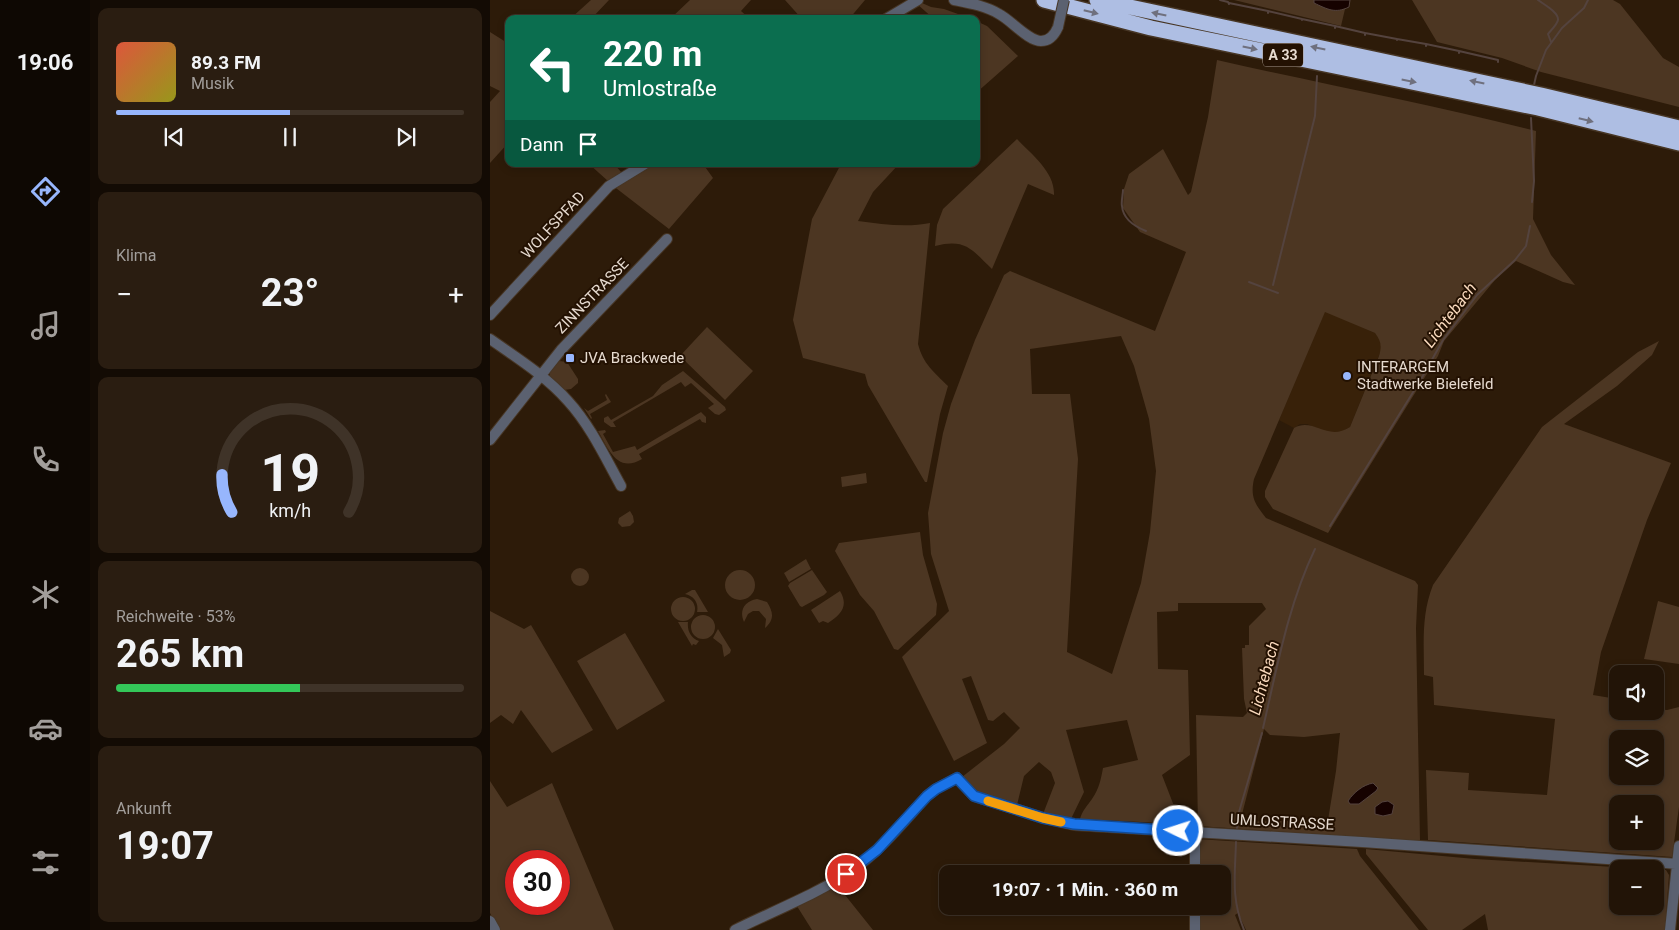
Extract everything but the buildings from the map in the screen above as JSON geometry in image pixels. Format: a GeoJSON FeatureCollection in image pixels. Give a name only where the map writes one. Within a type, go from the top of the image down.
{"type":"FeatureCollection","features":[{"type":"Feature","properties":{"kind":"highway","name":"A 33"},"geometry":{"type":"LineString","coordinates":[[1044,0],[1151,28],[1679,128]]}},
{"type":"Feature","properties":{"kind":"highway","name":"A 33"},"geometry":{"type":"LineString","coordinates":[[1097,0],[1532,100],[1679,143]]}},
{"type":"Feature","properties":{"kind":"street"},"geometry":{"type":"LineString","coordinates":[[893,15],[918,0]]}},
{"type":"Feature","properties":{"kind":"street"},"geometry":{"type":"LineString","coordinates":[[954,0],[973,4],[998,13],[1032,38],[1040,41],[1051,38],[1058,26],[1064,0]]}},
{"type":"Feature","properties":{"kind":"street","name":"WOLFSPFAD"},"geometry":{"type":"LineString","coordinates":[[490,315],[609,186],[640,167]]}},
{"type":"Feature","properties":{"kind":"street","name":"ZINNSTRASSE"},"geometry":{"type":"LineString","coordinates":[[540,376],[561,350],[667,240]]}},
{"type":"Feature","properties":{"kind":"street"},"geometry":{"type":"LineString","coordinates":[[490,339],[557,389],[575,409],[621,486]]}},
{"type":"Feature","properties":{"kind":"street"},"geometry":{"type":"LineString","coordinates":[[490,440],[540,376]]}},
{"type":"Feature","properties":{"kind":"street","name":"UMLOSTRASSE"},"geometry":{"type":"LineString","coordinates":[[735,930],[836,880],[855,868],[877,850],[927,796],[957,778],[974,796],[1043,818],[1074,824],[1678,864]]}},
{"type":"Feature","properties":{"kind":"street"},"geometry":{"type":"LineString","coordinates":[[1195,832],[1195,865]]}},
{"type":"Feature","properties":{"kind":"street"},"geometry":{"type":"LineString","coordinates":[[1670,930],[1679,846]]}},
{"type":"Feature","properties":{"kind":"street"},"geometry":{"type":"LineString","coordinates":[[1195,915],[1196,930]]}},
{"type":"Feature","properties":{"kind":"street"},"geometry":{"type":"LineString","coordinates":[[490,921],[494,930]]}},
{"type":"Feature","properties":{"kind":"shaded area"},"geometry":{"type":"Polygon","coordinates":[[[591,0],[609,0],[595,15],[574,15],[591,0]]]}},
{"type":"Feature","properties":{"kind":"shaded area"},"geometry":{"type":"Polygon","coordinates":[[[690,0],[751,0],[741,11],[746,15],[674,15],[690,0]]]}},
{"type":"Feature","properties":{"kind":"shaded area"},"geometry":{"type":"Polygon","coordinates":[[[785,0],[865,0],[852,15],[798,15],[785,0]]]}},
{"type":"Feature","properties":{"kind":"shaded area"},"geometry":{"type":"Polygon","coordinates":[[[1234,0],[1350,0],[1349,7],[1345,9],[1341,26],[1234,0]]]}},
{"type":"Feature","properties":{"kind":"shaded area"},"geometry":{"type":"Polygon","coordinates":[[[1314,0],[1350,0],[1349,7],[1335,10],[1327,9],[1314,3],[1314,0]]]}},
{"type":"Feature","properties":{"kind":"shaded area"},"geometry":{"type":"Polygon","coordinates":[[[1412,0],[1613,0],[1620,4],[1663,58],[1679,67],[1679,107],[1541,72],[1502,58],[1437,42],[1412,0]]]}},
{"type":"Feature","properties":{"kind":"shaded area"},"geometry":{"type":"Polygon","coordinates":[[[922,3],[961,15],[929,15],[917,4],[922,3]]]}},
{"type":"Feature","properties":{"kind":"shaded area"},"geometry":{"type":"Polygon","coordinates":[[[980,23],[987,26],[1018,56],[980,89],[980,23]]]}},
{"type":"Feature","properties":{"kind":"shaded area"},"geometry":{"type":"Polygon","coordinates":[[[490,32],[505,41],[505,146],[490,163],[490,102],[500,91],[490,86],[490,32]]]}},
{"type":"Feature","properties":{"kind":"shaded area"},"geometry":{"type":"Polygon","coordinates":[[[1217,60],[1536,131],[1533,219],[1551,255],[1575,285],[1563,282],[1516,261],[1495,280],[1444,341],[1438,356],[1328,533],[1273,509],[1265,497],[1265,491],[1294,428],[1308,425],[1334,432],[1350,427],[1379,356],[1380,344],[1375,333],[1325,312],[1253,485],[1254,500],[1266,518],[1415,581],[1418,585],[1416,628],[1420,841],[1198,826],[1196,715],[1243,717],[1247,713],[1244,699],[1242,648],[1245,648],[1245,645],[1249,645],[1249,626],[1266,609],[1262,603],[1178,603],[1178,611],[1157,612],[1158,669],[1188,670],[1190,755],[1162,775],[1181,824],[1080,819],[1096,791],[1103,768],[1138,760],[1127,720],[1066,730],[1084,792],[1070,821],[1043,814],[1055,783],[1051,772],[1039,762],[1024,776],[1017,805],[980,796],[962,777],[1004,744],[1020,728],[1004,712],[993,721],[988,720],[971,676],[962,679],[987,743],[954,761],[902,657],[949,611],[931,554],[928,513],[943,433],[951,404],[975,340],[1004,275],[1010,271],[1155,331],[1186,252],[1140,232],[1123,208],[1124,189],[1129,174],[1163,149],[1188,195],[1191,192],[1208,117],[1217,60]],[[1121,336],[1030,349],[1032,394],[1070,394],[1078,459],[1067,652],[1112,674],[1141,583],[1150,532],[1156,471],[1149,419],[1134,366],[1121,336]],[[1264,729],[1240,822],[1328,820],[1340,733],[1304,737],[1270,735],[1264,729]]]}},
{"type":"Feature","properties":{"kind":"shaded area"},"geometry":{"type":"Polygon","coordinates":[[[1017,139],[1047,171],[1051,179],[1054,195],[1028,184],[992,269],[968,247],[954,244],[935,246],[937,225],[943,209],[1017,139]]]}},
{"type":"Feature","properties":{"kind":"shaded area"},"geometry":{"type":"Polygon","coordinates":[[[592,167],[617,167],[622,173],[608,181],[592,167]]]}},
{"type":"Feature","properties":{"kind":"shaded area"},"geometry":{"type":"Polygon","coordinates":[[[644,167],[705,167],[713,178],[669,229],[612,185],[644,167]]]}},
{"type":"Feature","properties":{"kind":"shaded area"},"geometry":{"type":"Polygon","coordinates":[[[839,167],[896,167],[873,192],[858,221],[903,225],[930,223],[918,344],[926,362],[948,386],[940,414],[927,482],[925,482],[868,385],[865,374],[803,358],[793,320],[812,219],[839,167]]]}},
{"type":"Feature","properties":{"kind":"shaded area"},"geometry":{"type":"Polygon","coordinates":[[[1325,311],[1375,333],[1380,340],[1382,348],[1350,427],[1336,433],[1326,432],[1307,424],[1300,424],[1294,428],[1279,420],[1325,311]]]}},
{"type":"Feature","properties":{"kind":"shaded area"},"geometry":{"type":"Polygon","coordinates":[[[707,327],[753,371],[725,400],[680,356],[707,327]]]}},
{"type":"Feature","properties":{"kind":"shaded area"},"geometry":{"type":"Polygon","coordinates":[[[1659,341],[1652,355],[1617,386],[1564,424],[1671,463],[1647,520],[1601,652],[1593,695],[1609,698],[1609,720],[1664,720],[1664,710],[1679,707],[1679,807],[1672,857],[1428,840],[1426,770],[1469,773],[1468,790],[1547,795],[1555,719],[1434,705],[1433,677],[1424,675],[1425,618],[1433,585],[1542,427],[1638,352],[1659,341]]]}},
{"type":"Feature","properties":{"kind":"shaded area"},"geometry":{"type":"Polygon","coordinates":[[[559,361],[567,362],[578,379],[578,383],[571,389],[564,390],[550,376],[550,372],[559,361]]]}},
{"type":"Feature","properties":{"kind":"shaded area"},"geometry":{"type":"Polygon","coordinates":[[[683,371],[725,407],[726,410],[719,415],[715,414],[708,408],[714,404],[691,383],[685,387],[681,382],[613,422],[616,427],[611,427],[604,422],[604,418],[608,416],[611,420],[653,396],[662,385],[683,371]]]}},
{"type":"Feature","properties":{"kind":"shaded area"},"geometry":{"type":"Polygon","coordinates":[[[606,394],[611,402],[590,414],[591,419],[584,408],[588,411],[607,400],[606,394]]]}},
{"type":"Feature","properties":{"kind":"shaded area"},"geometry":{"type":"Polygon","coordinates":[[[701,412],[706,417],[706,423],[700,419],[639,454],[642,459],[633,463],[626,463],[614,457],[598,431],[605,430],[606,432],[603,434],[613,452],[635,446],[637,450],[701,412]]]}},
{"type":"Feature","properties":{"kind":"shaded area"},"geometry":{"type":"Polygon","coordinates":[[[866,473],[867,483],[842,487],[841,477],[866,473]]]}},
{"type":"Feature","properties":{"kind":"shaded area"},"geometry":{"type":"Polygon","coordinates":[[[630,511],[634,522],[630,526],[622,527],[618,523],[619,518],[630,511]]]}},
{"type":"Feature","properties":{"kind":"shaded area"},"geometry":{"type":"Polygon","coordinates":[[[920,532],[923,555],[937,604],[936,615],[898,650],[894,649],[874,611],[860,595],[835,551],[839,543],[920,532]]]}},
{"type":"Feature","properties":{"kind":"shaded area"},"geometry":{"type":"Polygon","coordinates":[[[806,559],[811,569],[789,582],[784,573],[806,559]]]}},
{"type":"Feature","properties":{"kind":"shaded area"},"geometry":{"type":"Polygon","coordinates":[[[580,568],[586,571],[589,577],[586,583],[580,586],[574,583],[571,577],[574,571],[580,568]]]}},
{"type":"Feature","properties":{"kind":"shaded area"},"geometry":{"type":"Polygon","coordinates":[[[740,570],[751,574],[755,585],[751,596],[740,600],[729,596],[725,585],[729,574],[740,570]]]}},
{"type":"Feature","properties":{"kind":"shaded area"},"geometry":{"type":"Polygon","coordinates":[[[812,570],[827,592],[802,607],[788,586],[812,570]]]}},
{"type":"Feature","properties":{"kind":"shaded area"},"geometry":{"type":"Polygon","coordinates":[[[695,590],[708,612],[697,612],[695,600],[685,594],[695,590]]]}},
{"type":"Feature","properties":{"kind":"shaded area"},"geometry":{"type":"Polygon","coordinates":[[[840,591],[844,601],[842,610],[837,617],[828,623],[823,621],[819,623],[811,610],[840,591]]]}},
{"type":"Feature","properties":{"kind":"shaded area"},"geometry":{"type":"Polygon","coordinates":[[[683,597],[691,601],[695,609],[691,617],[683,621],[675,617],[671,609],[675,601],[683,597]]]}},
{"type":"Feature","properties":{"kind":"shaded area"},"geometry":{"type":"Polygon","coordinates":[[[757,599],[767,602],[772,612],[772,618],[765,628],[766,619],[759,611],[753,611],[748,614],[744,622],[742,610],[746,604],[757,599]]]}},
{"type":"Feature","properties":{"kind":"shaded area"},"geometry":{"type":"Polygon","coordinates":[[[1658,601],[1679,607],[1679,664],[1644,659],[1658,601]]]}},
{"type":"Feature","properties":{"kind":"shaded area"},"geometry":{"type":"Polygon","coordinates":[[[490,611],[524,629],[531,625],[593,730],[552,753],[521,710],[513,724],[501,715],[490,723],[490,611]]]}},
{"type":"Feature","properties":{"kind":"shaded area"},"geometry":{"type":"Polygon","coordinates":[[[703,615],[708,616],[714,622],[714,632],[708,638],[703,639],[698,638],[692,632],[691,627],[692,622],[698,616],[703,615]]]}},
{"type":"Feature","properties":{"kind":"shaded area"},"geometry":{"type":"Polygon","coordinates":[[[678,622],[688,622],[690,634],[699,641],[696,645],[693,644],[692,646],[678,622]]]}},
{"type":"Feature","properties":{"kind":"shaded area"},"geometry":{"type":"Polygon","coordinates":[[[718,629],[731,650],[724,657],[722,645],[713,638],[718,629]]]}},
{"type":"Feature","properties":{"kind":"shaded area"},"geometry":{"type":"Polygon","coordinates":[[[625,633],[665,701],[617,730],[577,661],[625,633]]]}},
{"type":"Feature","properties":{"kind":"shaded area"},"geometry":{"type":"Polygon","coordinates":[[[490,781],[507,807],[552,783],[614,930],[499,930],[490,913],[490,781]]]}},
{"type":"Feature","properties":{"kind":"shaded area"},"geometry":{"type":"Polygon","coordinates":[[[1373,783],[1378,788],[1376,791],[1359,804],[1350,804],[1348,801],[1356,792],[1362,787],[1373,783]]]}},
{"type":"Feature","properties":{"kind":"shaded area"},"geometry":{"type":"Polygon","coordinates":[[[1388,801],[1394,805],[1392,814],[1383,816],[1375,814],[1375,807],[1382,802],[1388,801]]]}},
{"type":"Feature","properties":{"kind":"shaded area"},"geometry":{"type":"Polygon","coordinates":[[[1197,839],[1357,849],[1360,856],[1419,930],[1246,930],[1238,913],[1235,915],[1241,930],[1199,930],[1198,915],[1231,915],[1231,865],[1198,865],[1197,839]]]}},
{"type":"Feature","properties":{"kind":"shaded area"},"geometry":{"type":"Polygon","coordinates":[[[1366,849],[1475,859],[1609,867],[1609,915],[1664,915],[1664,870],[1666,870],[1669,875],[1665,930],[1488,930],[1485,914],[1462,930],[1428,930],[1366,854],[1366,849]]]}},
{"type":"Feature","properties":{"kind":"shaded area"},"geometry":{"type":"Polygon","coordinates":[[[837,885],[873,930],[812,930],[795,903],[837,885]]]}},
{"type":"Feature","properties":{"kind":"waterway"},"geometry":{"type":"LineString","coordinates":[[1220,0],[1229,4]]}},
{"type":"Feature","properties":{"kind":"waterway"},"geometry":{"type":"LineString","coordinates":[[1538,0],[1558,17],[1556,24],[1548,34],[1551,42]]}},
{"type":"Feature","properties":{"kind":"waterway","name":"Lichtebach"},"geometry":{"type":"LineString","coordinates":[[1534,85],[1546,50],[1562,28],[1584,8],[1588,0]]}},
{"type":"Feature","properties":{"kind":"waterway"},"geometry":{"type":"LineString","coordinates":[[1229,3],[1268,11],[1268,13]]}},
{"type":"Feature","properties":{"kind":"waterway"},"geometry":{"type":"LineString","coordinates":[[1268,11],[1302,20]]}},
{"type":"Feature","properties":{"kind":"waterway"},"geometry":{"type":"LineString","coordinates":[[1302,19],[1335,26],[1335,28]]}},
{"type":"Feature","properties":{"kind":"waterway"},"geometry":{"type":"LineString","coordinates":[[1335,26],[1365,33],[1365,35]]}},
{"type":"Feature","properties":{"kind":"waterway"},"geometry":{"type":"LineString","coordinates":[[1365,33],[1397,40]]}},
{"type":"Feature","properties":{"kind":"waterway"},"geometry":{"type":"LineString","coordinates":[[1397,39],[1426,44],[1426,46]]}},
{"type":"Feature","properties":{"kind":"waterway"},"geometry":{"type":"LineString","coordinates":[[1426,44],[1459,51],[1459,53]]}},
{"type":"Feature","properties":{"kind":"waterway"},"geometry":{"type":"LineString","coordinates":[[1459,51],[1498,60],[1498,62]]}},
{"type":"Feature","properties":{"kind":"waterway"},"geometry":{"type":"LineString","coordinates":[[1273,285],[1315,116],[1317,76]]}},
{"type":"Feature","properties":{"kind":"waterway","name":"Lichtebach"},"geometry":{"type":"LineString","coordinates":[[1531,118],[1534,181],[1532,202]]}},
{"type":"Feature","properties":{"kind":"waterway"},"geometry":{"type":"LineString","coordinates":[[1123,190],[1122,204],[1127,219],[1146,231]]}},
{"type":"Feature","properties":{"kind":"waterway","name":"Lichtebach"},"geometry":{"type":"LineString","coordinates":[[1330,526],[1420,381],[1443,340],[1477,295],[1515,260],[1526,246],[1530,226]]}},
{"type":"Feature","properties":{"kind":"waterway"},"geometry":{"type":"LineString","coordinates":[[1249,282],[1278,293]]}},
{"type":"Feature","properties":{"kind":"waterway","name":"Lichtebach"},"geometry":{"type":"LineString","coordinates":[[1263,728],[1290,614],[1315,549]]}},
{"type":"Feature","properties":{"kind":"waterway","name":"Lichtebach"},"geometry":{"type":"LineString","coordinates":[[1237,828],[1239,812],[1262,733]]}},
{"type":"Feature","properties":{"kind":"waterway","name":"Lichtebach"},"geometry":{"type":"LineString","coordinates":[[1236,842],[1235,897],[1244,930]]}},
{"type":"Feature","properties":{"kind":"slow traffic"},"geometry":{"type":"LineString","coordinates":[[988,801],[1061,822]]}},
{"type":"Feature","properties":{"kind":"place","name":"JVA Brackwede"},"geometry":{"type":"Point","coordinates":[570,358]}},
{"type":"Feature","properties":{"kind":"place","name":"INTERARGEM Stadtwerke Bielefeld"},"geometry":{"type":"Point","coordinates":[1347,376]}},
{"type":"Feature","properties":{"kind":"route"},"geometry":{"type":"LineString","coordinates":[[846,874],[877,850],[927,796],[957,778],[974,796],[1043,818],[1074,824],[1178,831]]}}]}
